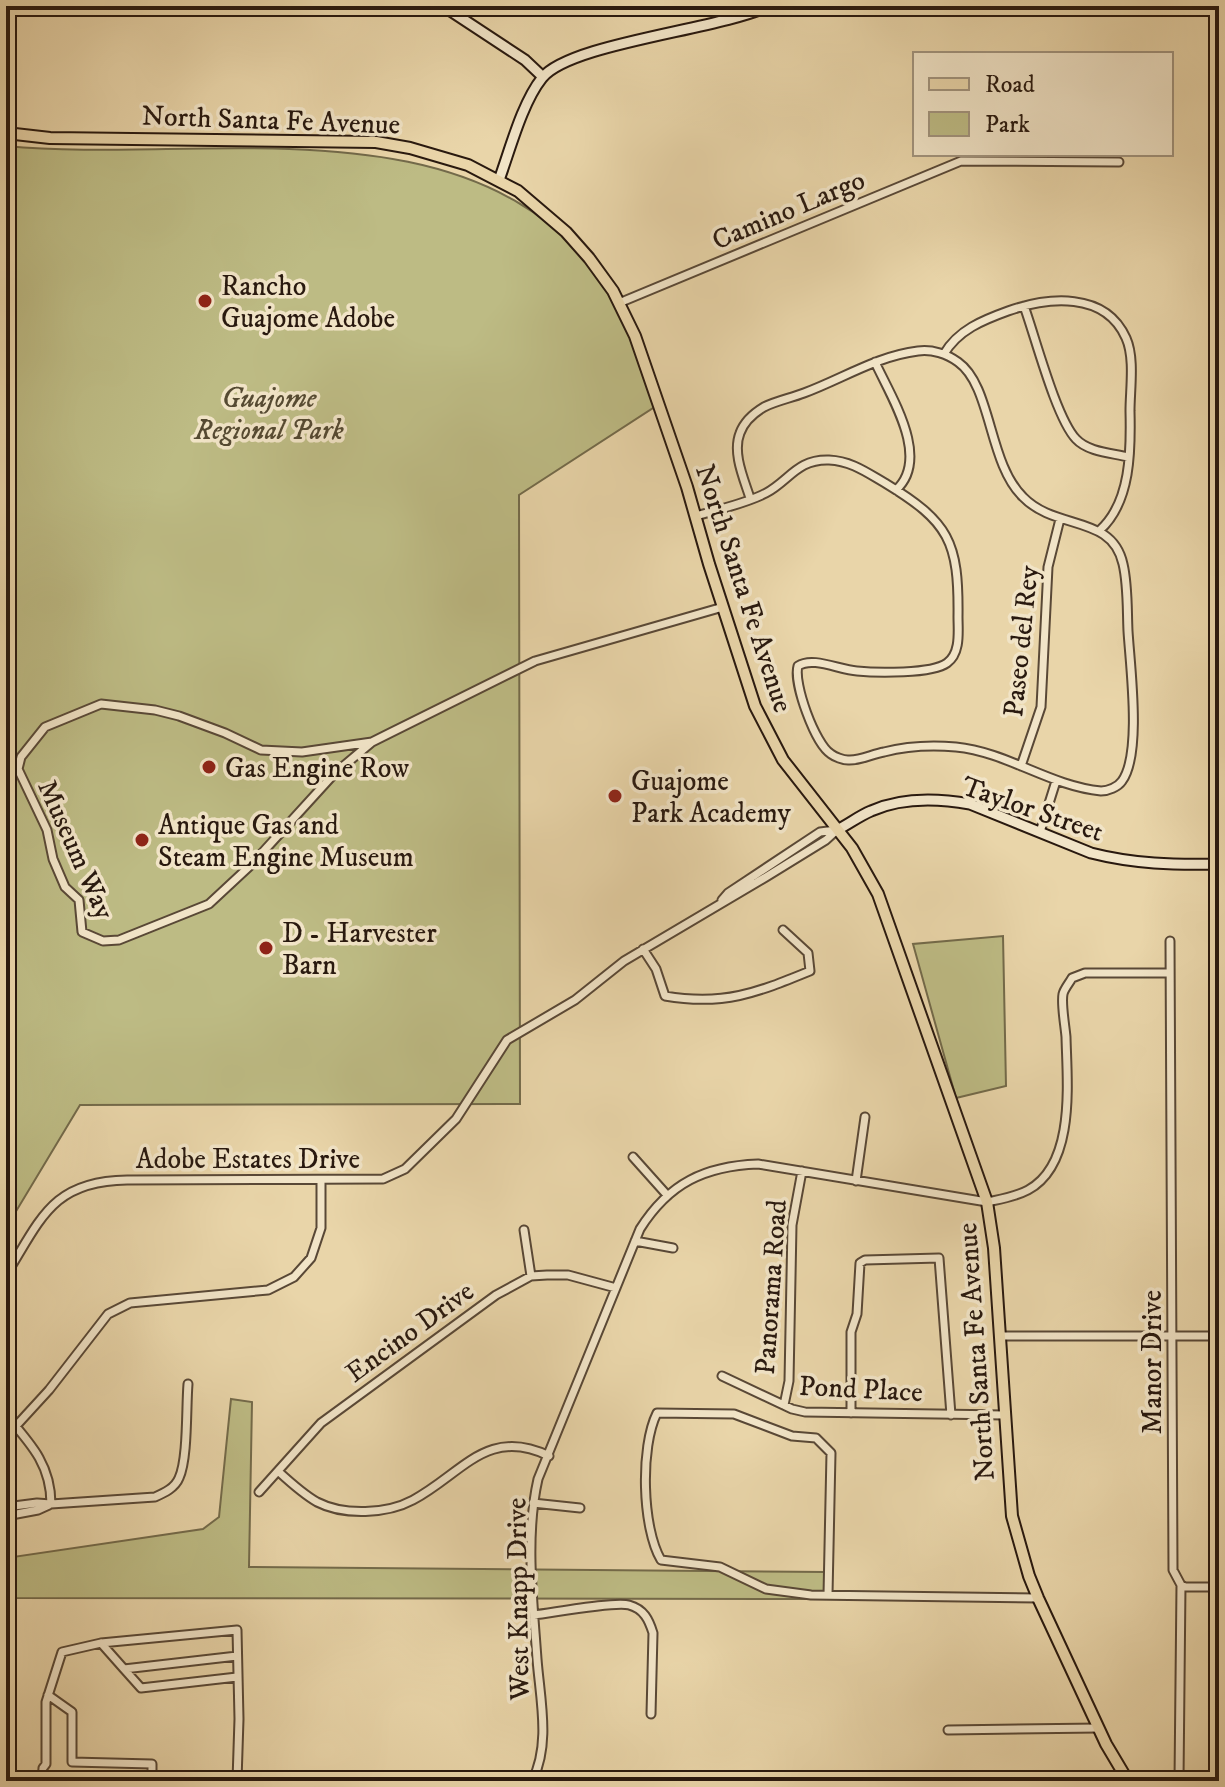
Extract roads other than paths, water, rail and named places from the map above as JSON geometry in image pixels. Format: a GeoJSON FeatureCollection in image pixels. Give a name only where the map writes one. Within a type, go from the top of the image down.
{"type":"FeatureCollection","features":[{"type":"Feature","properties":{"kind":"main road","name":"North Santa Fe Avenue"},"geometry":{"type":"LineString","coordinates":[[6,133],[50,138],[376,142],[410,148],[468,165],[518,191],[566,232],[597,269],[619,303],[640,346],[755,706],[796,777],[852,848],[878,894],[987,1202],[994,1248],[1012,1516],[1038,1598],[1099,1728],[1128,1781]]}},
{"type":"Feature","properties":{"kind":"street"},"geometry":{"type":"LineString","coordinates":[[443,6],[525,60],[543,77]]}},
{"type":"Feature","properties":{"kind":"street"},"geometry":{"type":"LineString","coordinates":[[499,180],[533,93],[543,77],[557,65],[730,20],[769,6]]}},
{"type":"Feature","properties":{"kind":"street","name":"Camino Largo"},"geometry":{"type":"LineString","coordinates":[[619,303],[961,161],[1119,162]]}},
{"type":"Feature","properties":{"kind":"street"},"geometry":{"type":"LineString","coordinates":[[944,354],[976,323],[1024,306],[1049,301],[1077,301],[1103,311],[1117,324],[1130,354],[1131,443],[1119,501],[1111,520],[1100,530]]}},
{"type":"Feature","properties":{"kind":"street"},"geometry":{"type":"LineString","coordinates":[[1024,306],[1065,422],[1077,440],[1089,448],[1128,457]]}},
{"type":"Feature","properties":{"kind":"street"},"geometry":{"type":"LineString","coordinates":[[696,516],[750,498],[771,490],[798,467],[826,460],[846,462],[896,490],[929,512],[944,529],[952,550],[959,593],[958,643],[947,663],[931,670],[857,671],[804,662],[798,666],[796,680],[820,744],[832,755],[848,760],[885,751],[959,747],[1001,758],[1056,781],[1105,792],[1122,783],[1129,765],[1134,724],[1124,564],[1110,537],[1100,530],[1046,515],[1023,498],[1013,486],[1001,465],[975,382],[961,364],[944,354],[919,351],[875,362],[766,406],[749,418],[738,442],[739,461],[750,498]]}},
{"type":"Feature","properties":{"kind":"street"},"geometry":{"type":"LineString","coordinates":[[875,362],[910,441],[911,460],[904,483],[896,490]]}},
{"type":"Feature","properties":{"kind":"street","name":"Paseo del Rey"},"geometry":{"type":"LineString","coordinates":[[1021,766],[1041,707],[1048,567],[1060,519]]}},
{"type":"Feature","properties":{"kind":"street","name":"Museum Way"},"geometry":{"type":"LineString","coordinates":[[372,742],[302,752],[261,750],[179,716],[101,704],[45,727],[26,749],[18,769],[47,830],[53,859],[65,887],[79,900],[82,932],[103,941],[119,940],[209,904],[252,864],[307,800],[372,742],[535,661],[723,607]]}},
{"type":"Feature","properties":{"kind":"street"},"geometry":{"type":"LineString","coordinates":[[1040,832],[1056,781]]}},
{"type":"Feature","properties":{"kind":"street","name":"Taylor Street"},"geometry":{"type":"LineString","coordinates":[[837,830],[870,811],[901,801],[929,799],[970,804],[1111,858],[1153,865],[1219,864]]}},
{"type":"Feature","properties":{"kind":"street","name":"Adobe Estates Drive"},"geometry":{"type":"LineString","coordinates":[[6,1275],[46,1211],[81,1186],[108,1180],[383,1179],[405,1169],[456,1119],[507,1040],[575,1000],[643,949],[718,905],[728,893],[820,832],[837,830]]}},
{"type":"Feature","properties":{"kind":"street"},"geometry":{"type":"LineString","coordinates":[[643,949],[656,969],[665,996],[689,1000],[727,999],[810,971],[808,953],[783,930]]}},
{"type":"Feature","properties":{"kind":"street","name":"Manor Drive"},"geometry":{"type":"LineString","coordinates":[[1170,941],[1173,1570],[1181,1585],[1179,1781]]}},
{"type":"Feature","properties":{"kind":"street"},"geometry":{"type":"LineString","coordinates":[[987,1202],[1030,1189],[1044,1177],[1055,1161],[1068,1099],[1063,994],[1072,978],[1085,973],[1170,973]]}},
{"type":"Feature","properties":{"kind":"street"},"geometry":{"type":"LineString","coordinates":[[856,1181],[865,1117]]}},
{"type":"Feature","properties":{"kind":"street"},"geometry":{"type":"LineString","coordinates":[[633,1157],[667,1195]]}},
{"type":"Feature","properties":{"kind":"street","name":"West Knapp Drive"},"geometry":{"type":"LineString","coordinates":[[532,1781],[543,1741],[534,1615],[533,1503],[538,1479],[635,1241],[650,1213],[679,1185],[730,1165],[758,1164],[987,1202]]}},
{"type":"Feature","properties":{"kind":"street","name":"Panorama Road"},"geometry":{"type":"LineString","coordinates":[[784,1405],[789,1381],[792,1225],[802,1171]]}},
{"type":"Feature","properties":{"kind":"street"},"geometry":{"type":"LineString","coordinates":[[16,1426],[49,1390],[108,1314],[130,1303],[268,1290],[294,1277],[311,1258],[321,1228],[321,1180]]}},
{"type":"Feature","properties":{"kind":"street"},"geometry":{"type":"LineString","coordinates":[[524,1230],[531,1276]]}},
{"type":"Feature","properties":{"kind":"street"},"geometry":{"type":"LineString","coordinates":[[635,1241],[673,1248]]}},
{"type":"Feature","properties":{"kind":"street"},"geometry":{"type":"LineString","coordinates":[[851,1413],[851,1332],[857,1314],[860,1263],[865,1260],[939,1258],[951,1415]]}},
{"type":"Feature","properties":{"kind":"street","name":"Encino Drive"},"geometry":{"type":"LineString","coordinates":[[259,1492],[321,1423],[496,1295],[531,1276],[568,1275],[616,1288]]}},
{"type":"Feature","properties":{"kind":"street"},"geometry":{"type":"LineString","coordinates":[[999,1336],[1219,1336]]}},
{"type":"Feature","properties":{"kind":"street","name":"Pond Place"},"geometry":{"type":"LineString","coordinates":[[722,1376],[805,1412],[1004,1415]]}},
{"type":"Feature","properties":{"kind":"street"},"geometry":{"type":"LineString","coordinates":[[6,1507],[155,1497],[171,1488],[179,1481],[182,1466],[188,1384]]}},
{"type":"Feature","properties":{"kind":"street"},"geometry":{"type":"LineString","coordinates":[[828,1595],[831,1453],[823,1441],[792,1436],[734,1414],[657,1413],[651,1426],[646,1462],[653,1546],[661,1560],[720,1567],[766,1589],[828,1595],[1038,1598]]}},
{"type":"Feature","properties":{"kind":"street"},"geometry":{"type":"LineString","coordinates":[[6,1415],[44,1465],[51,1504]]}},
{"type":"Feature","properties":{"kind":"street"},"geometry":{"type":"LineString","coordinates":[[279,1472],[302,1493],[320,1504],[369,1511],[391,1508],[413,1500],[474,1457],[491,1449],[521,1447],[549,1456]]}},
{"type":"Feature","properties":{"kind":"street"},"geometry":{"type":"LineString","coordinates":[[533,1503],[580,1508]]}},
{"type":"Feature","properties":{"kind":"street"},"geometry":{"type":"LineString","coordinates":[[6,1516],[38,1510],[51,1504]]}},
{"type":"Feature","properties":{"kind":"street"},"geometry":{"type":"LineString","coordinates":[[1181,1585],[1219,1587]]}},
{"type":"Feature","properties":{"kind":"street"},"geometry":{"type":"LineString","coordinates":[[534,1615],[623,1605],[642,1611],[653,1633],[651,1714]]}},
{"type":"Feature","properties":{"kind":"street"},"geometry":{"type":"LineString","coordinates":[[42,1781],[46,1764],[48,1695],[62,1652],[101,1643],[237,1630],[237,1781]]}},
{"type":"Feature","properties":{"kind":"street"},"geometry":{"type":"LineString","coordinates":[[101,1643],[141,1688],[237,1677]]}},
{"type":"Feature","properties":{"kind":"street"},"geometry":{"type":"LineString","coordinates":[[124,1669],[237,1656]]}},
{"type":"Feature","properties":{"kind":"street"},"geometry":{"type":"LineString","coordinates":[[48,1695],[72,1712],[72,1762],[152,1764],[152,1781]]}},
{"type":"Feature","properties":{"kind":"street"},"geometry":{"type":"LineString","coordinates":[[948,1730],[1099,1728]]}},
{"type":"Feature","properties":{"kind":"place","name":"Rancho Guajome Adobe"},"geometry":{"type":"Point","coordinates":[205,301]}},
{"type":"Feature","properties":{"kind":"place","name":"Gas Engine Row"},"geometry":{"type":"Point","coordinates":[209,767]}},
{"type":"Feature","properties":{"kind":"place","name":"Guajome Park Academy"},"geometry":{"type":"Point","coordinates":[615,796]}},
{"type":"Feature","properties":{"kind":"place","name":"Antique Gas and Steam Engine Museum"},"geometry":{"type":"Point","coordinates":[142,840]}},
{"type":"Feature","properties":{"kind":"place","name":"D - Harvester Barn"},"geometry":{"type":"Point","coordinates":[266,948]}},
{"type":"Feature","properties":{"kind":"park label","name":"Guajome Regional Park"},"geometry":{"type":"Point","coordinates":[269,413]}}]}
